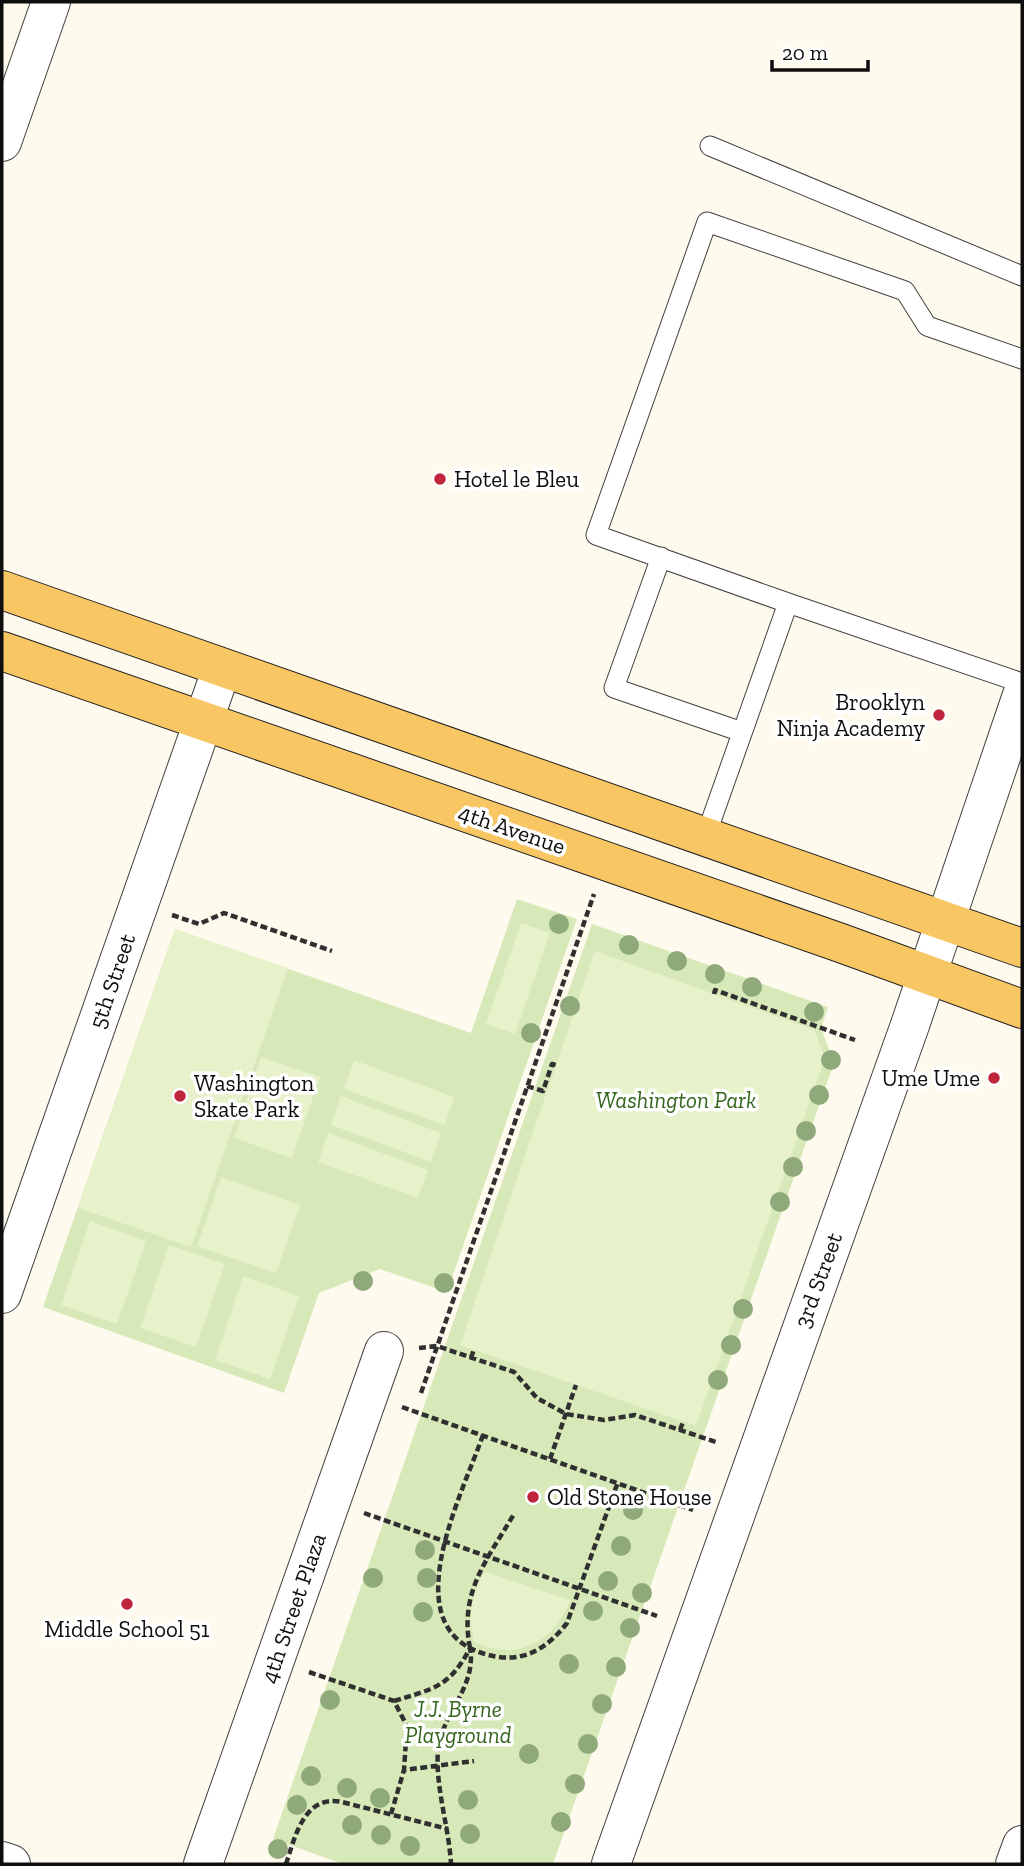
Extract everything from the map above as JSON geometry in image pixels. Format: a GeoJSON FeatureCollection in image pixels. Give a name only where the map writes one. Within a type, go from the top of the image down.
{"type":"FeatureCollection","features":[{"type":"Feature","properties":{"kind":"main road"},"geometry":{"type":"LineString","coordinates":[[2,590],[1022,948]]}},
{"type":"Feature","properties":{"kind":"main road","name":"4th Avenue"},"geometry":{"type":"LineString","coordinates":[[2,651],[1022,1009]]}},
{"type":"Feature","properties":{"kind":"street"},"geometry":{"type":"LineString","coordinates":[[2,142],[51,2]]}},
{"type":"Feature","properties":{"kind":"street","name":"5th Street"},"geometry":{"type":"LineString","coordinates":[[2,1294],[222,668]]}},
{"type":"Feature","properties":{"kind":"street","name":"3rd Street"},"geometry":{"type":"LineString","coordinates":[[611,1864],[1022,695]]}},
{"type":"Feature","properties":{"kind":"street","name":"4th Street Plaza"},"geometry":{"type":"LineString","coordinates":[[203,1864],[384,1352]]}},
{"type":"Feature","properties":{"kind":"street"},"geometry":{"type":"LineString","coordinates":[[1015,1864],[1022,1845]]}},
{"type":"Feature","properties":{"kind":"street"},"geometry":{"type":"LineString","coordinates":[[2,1861],[11,1864]]}},
{"type":"Feature","properties":{"kind":"lane"},"geometry":{"type":"LineString","coordinates":[[710,146],[1022,276]]}},
{"type":"Feature","properties":{"kind":"lane"},"geometry":{"type":"LineString","coordinates":[[1022,359],[927,326],[905,291],[707,222],[596,534],[1022,683]]}},
{"type":"Feature","properties":{"kind":"lane"},"geometry":{"type":"LineString","coordinates":[[660,557],[614,688],[742,732]]}},
{"type":"Feature","properties":{"kind":"lane"},"geometry":{"type":"LineString","coordinates":[[705,838],[788,603]]}},
{"type":"Feature","properties":{"kind":"path"},"geometry":{"type":"LineString","coordinates":[[421,1393],[594,893]]}},
{"type":"Feature","properties":{"kind":"path"},"geometry":{"type":"LineString","coordinates":[[172,915],[199,924],[223,913],[332,951]]}},
{"type":"Feature","properties":{"kind":"path"},"geometry":{"type":"LineString","coordinates":[[714,995],[716,990],[855,1040]]}},
{"type":"Feature","properties":{"kind":"path"},"geometry":{"type":"LineString","coordinates":[[527,1086],[543,1091],[552,1064],[556,1065]]}},
{"type":"Feature","properties":{"kind":"path"},"geometry":{"type":"LineString","coordinates":[[384,1352],[437,1346],[514,1373],[537,1398],[566,1413],[604,1420],[635,1415],[716,1442]]}},
{"type":"Feature","properties":{"kind":"path"},"geometry":{"type":"LineString","coordinates":[[471,1358],[474,1349]]}},
{"type":"Feature","properties":{"kind":"path"},"geometry":{"type":"LineString","coordinates":[[550,1459],[576,1385]]}},
{"type":"Feature","properties":{"kind":"path"},"geometry":{"type":"LineString","coordinates":[[368,1395],[693,1510]]}},
{"type":"Feature","properties":{"kind":"path"},"geometry":{"type":"LineString","coordinates":[[680,1430],[683,1422]]}},
{"type":"Feature","properties":{"kind":"path"},"geometry":{"type":"LineString","coordinates":[[483,1435],[436,1578],[436,1597],[448,1626],[470,1648],[503,1658],[522,1656],[540,1649],[555,1638],[566,1623],[618,1482]]}},
{"type":"Feature","properties":{"kind":"path"},"geometry":{"type":"LineString","coordinates":[[331,1501],[657,1616]]}},
{"type":"Feature","properties":{"kind":"path"},"geometry":{"type":"LineString","coordinates":[[451,1864],[438,1766],[442,1732],[471,1672],[466,1618],[468,1602],[476,1578],[514,1514]]}},
{"type":"Feature","properties":{"kind":"path"},"geometry":{"type":"LineString","coordinates":[[275,1660],[394,1701],[425,1693],[448,1680],[470,1648]]}},
{"type":"Feature","properties":{"kind":"path"},"geometry":{"type":"LineString","coordinates":[[391,1814],[404,1770],[407,1726],[394,1701]]}},
{"type":"Feature","properties":{"kind":"path"},"geometry":{"type":"LineString","coordinates":[[404,1770],[474,1761]]}},
{"type":"Feature","properties":{"kind":"path"},"geometry":{"type":"LineString","coordinates":[[286,1864],[301,1821],[324,1801],[333,1800],[448,1829]]}},
{"type":"Feature","properties":{"kind":"green space"},"geometry":{"type":"Polygon","coordinates":[[[517,899],[577,919],[447,1292],[380,1269],[319,1293],[284,1393],[43,1307],[175,929],[471,1033],[517,899]]]}},
{"type":"Feature","properties":{"kind":"green space"},"geometry":{"type":"Polygon","coordinates":[[[521,923],[550,933],[515,1034],[486,1024],[521,923]]]}},
{"type":"Feature","properties":{"kind":"green space","name":"Washington Park"},"geometry":{"type":"Polygon","coordinates":[[[592,924],[828,1007],[821,1028],[834,1063],[553,1864],[343,1864],[273,1839],[592,924]]]}},
{"type":"Feature","properties":{"kind":"green space","name":"Washington Skate Park"},"geometry":{"type":"Polygon","coordinates":[[[175,929],[288,968],[191,1247],[78,1208],[175,929]]]}},
{"type":"Feature","properties":{"kind":"green space"},"geometry":{"type":"Polygon","coordinates":[[[595,951],[814,1030],[825,1058],[696,1426],[460,1345],[595,951]]]}},
{"type":"Feature","properties":{"kind":"green space"},"geometry":{"type":"Polygon","coordinates":[[[261,1057],[320,1077],[292,1158],[234,1138],[261,1057]]]}},
{"type":"Feature","properties":{"kind":"green space"},"geometry":{"type":"Polygon","coordinates":[[[354,1060],[454,1097],[445,1125],[344,1089],[354,1060]]]}},
{"type":"Feature","properties":{"kind":"green space"},"geometry":{"type":"Polygon","coordinates":[[[341,1096],[441,1133],[431,1162],[331,1125],[341,1096]]]}},
{"type":"Feature","properties":{"kind":"green space"},"geometry":{"type":"Polygon","coordinates":[[[328,1133],[428,1170],[418,1198],[318,1162],[328,1133]]]}},
{"type":"Feature","properties":{"kind":"green space"},"geometry":{"type":"Polygon","coordinates":[[[221,1177],[300,1205],[276,1273],[197,1246],[221,1177]]]}},
{"type":"Feature","properties":{"kind":"green space"},"geometry":{"type":"Polygon","coordinates":[[[90,1221],[146,1241],[117,1324],[61,1305],[90,1221]]]}},
{"type":"Feature","properties":{"kind":"green space"},"geometry":{"type":"Polygon","coordinates":[[[169,1245],[225,1264],[196,1347],[140,1328],[169,1245]]]}},
{"type":"Feature","properties":{"kind":"green space"},"geometry":{"type":"Polygon","coordinates":[[[243,1276],[299,1296],[270,1379],[215,1360],[243,1276]]]}},
{"type":"Feature","properties":{"kind":"green space"},"geometry":{"type":"Polygon","coordinates":[[[485,1572],[570,1600],[554,1628],[532,1645],[519,1649],[490,1648],[474,1642],[471,1623],[473,1597],[485,1572]]]}},
{"type":"Feature","properties":{"kind":"place","name":"Hotel le Bleu"},"geometry":{"type":"Point","coordinates":[440,479]}},
{"type":"Feature","properties":{"kind":"place","name":"Brooklyn Ninja Academy"},"geometry":{"type":"Point","coordinates":[939,715]}},
{"type":"Feature","properties":{"kind":"place","name":"Ume Ume"},"geometry":{"type":"Point","coordinates":[994,1078]}},
{"type":"Feature","properties":{"kind":"place","name":"Washington Skate Park"},"geometry":{"type":"Point","coordinates":[180,1096]}},
{"type":"Feature","properties":{"kind":"place","name":"Old Stone House"},"geometry":{"type":"Point","coordinates":[533,1497]}},
{"type":"Feature","properties":{"kind":"place","name":"Middle School 51"},"geometry":{"type":"Point","coordinates":[127,1604]}},
{"type":"Feature","properties":{"kind":"park label","name":"J.J. Byrne Playground"},"geometry":{"type":"Point","coordinates":[458,1722]}}]}
